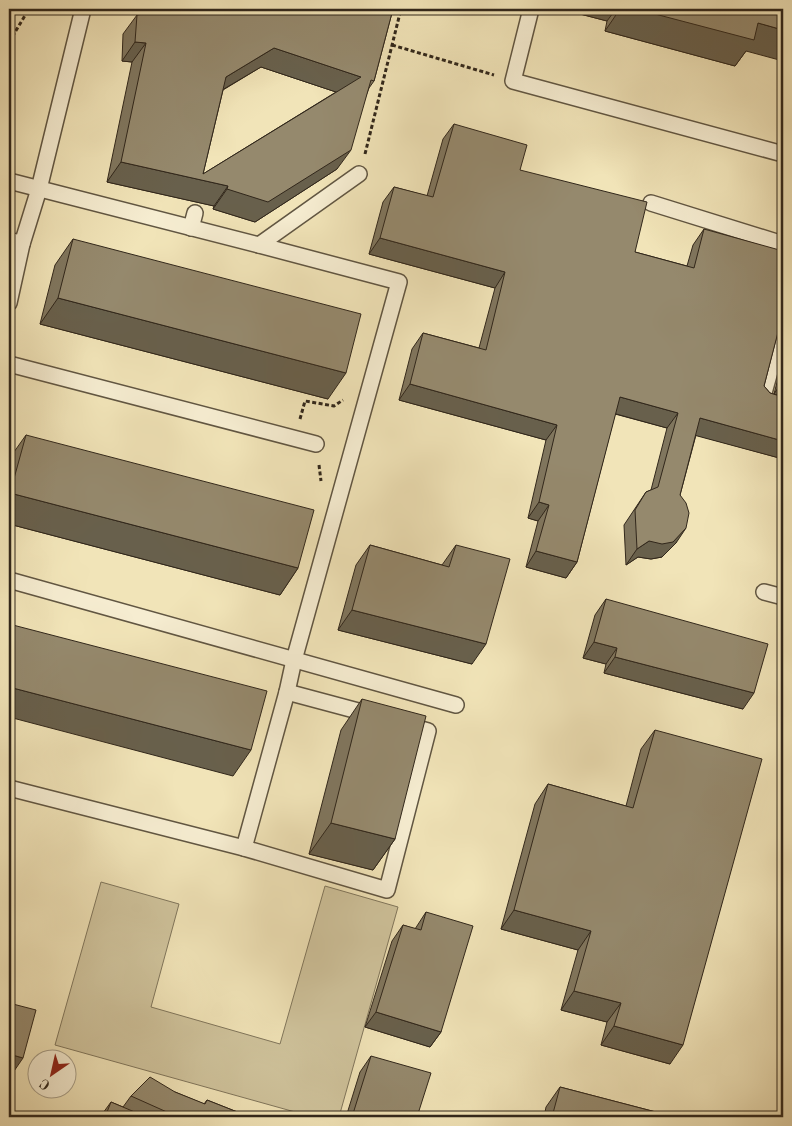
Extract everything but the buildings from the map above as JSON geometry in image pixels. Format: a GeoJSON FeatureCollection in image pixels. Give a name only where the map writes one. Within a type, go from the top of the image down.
{"type":"FeatureCollection","features":[{"type":"Feature","properties":{"kind":"lane"},"geometry":{"type":"LineString","coordinates":[[9,302],[16,242],[39,189],[84,9]]}},
{"type":"Feature","properties":{"kind":"lane"},"geometry":{"type":"LineString","coordinates":[[531,9],[514,81],[783,154]]}},
{"type":"Feature","properties":{"kind":"lane"},"geometry":{"type":"LineString","coordinates":[[259,245],[360,174]]}},
{"type":"Feature","properties":{"kind":"lane"},"geometry":{"type":"LineString","coordinates":[[9,181],[399,282],[244,848]]}},
{"type":"Feature","properties":{"kind":"lane"},"geometry":{"type":"LineString","coordinates":[[650,203],[783,244]]}},
{"type":"Feature","properties":{"kind":"lane"},"geometry":{"type":"LineString","coordinates":[[191,228],[195,213]]}},
{"type":"Feature","properties":{"kind":"lane"},"geometry":{"type":"LineString","coordinates":[[783,325],[762,400],[783,406]]}},
{"type":"Feature","properties":{"kind":"lane"},"geometry":{"type":"LineString","coordinates":[[9,364],[316,444]]}},
{"type":"Feature","properties":{"kind":"lane"},"geometry":{"type":"LineString","coordinates":[[9,580],[456,705]]}},
{"type":"Feature","properties":{"kind":"lane"},"geometry":{"type":"LineString","coordinates":[[764,592],[783,597]]}},
{"type":"Feature","properties":{"kind":"lane"},"geometry":{"type":"LineString","coordinates":[[9,788],[244,848],[387,890],[428,731],[287,692]]}},
{"type":"Feature","properties":{"kind":"path"},"geometry":{"type":"LineString","coordinates":[[9,42],[28,9]]}},
{"type":"Feature","properties":{"kind":"path"},"geometry":{"type":"LineString","coordinates":[[360,174],[401,9]]}},
{"type":"Feature","properties":{"kind":"path"},"geometry":{"type":"LineString","coordinates":[[392,45],[514,81]]}},
{"type":"Feature","properties":{"kind":"path"},"geometry":{"type":"LineString","coordinates":[[295,438],[305,401],[334,406],[370,384]]}},
{"type":"Feature","properties":{"kind":"shaded area"},"geometry":{"type":"Polygon","coordinates":[[[101,882],[179,904],[151,1007],[280,1044],[325,886],[398,907],[339,1117],[313,1117],[78,1051],[78,1048],[66,1048],[55,1045],[101,882]]]}}]}
